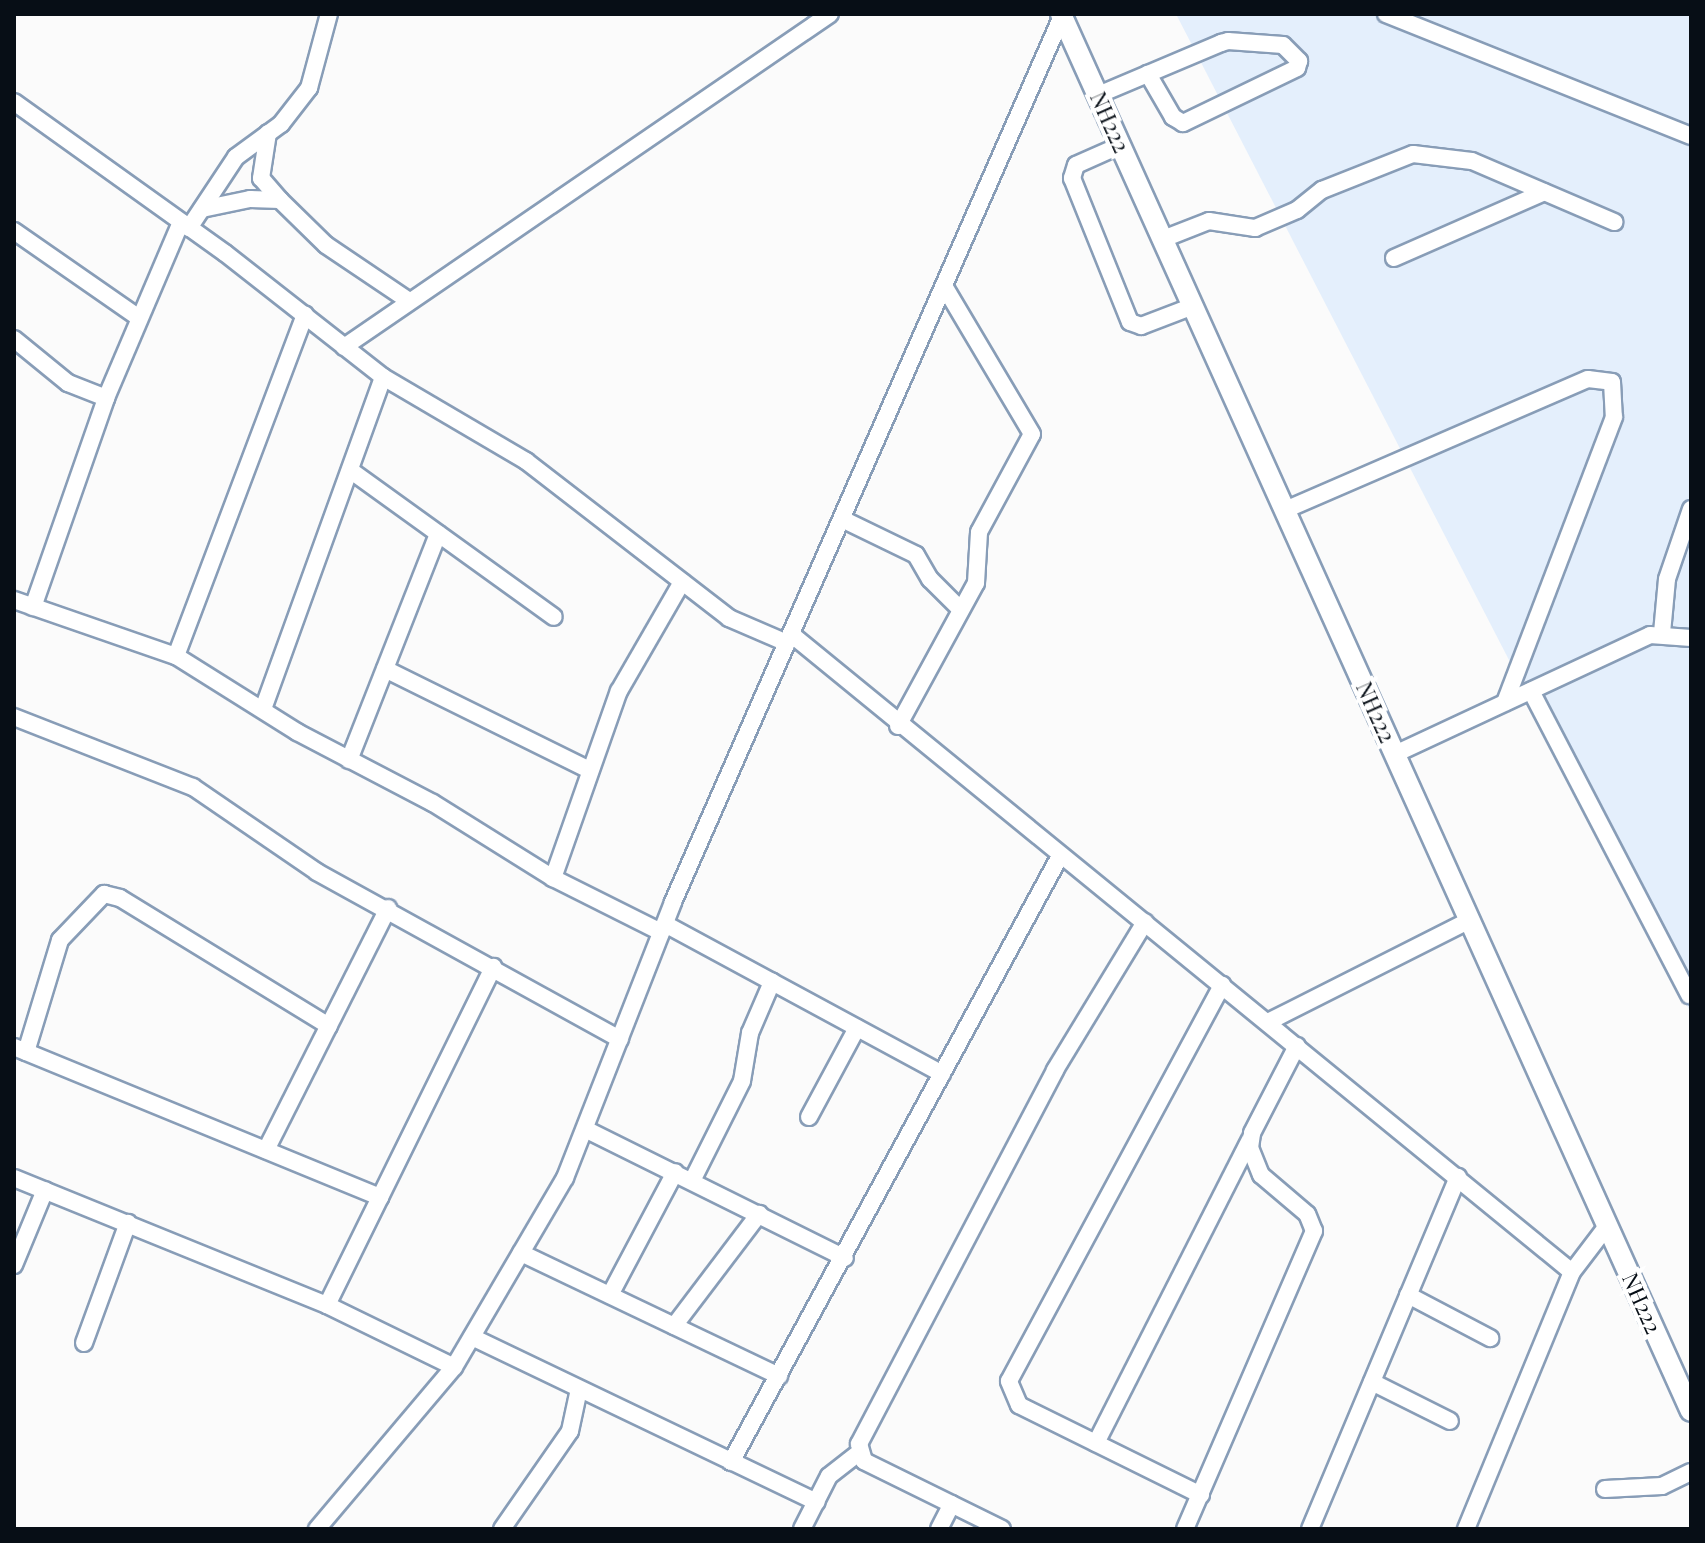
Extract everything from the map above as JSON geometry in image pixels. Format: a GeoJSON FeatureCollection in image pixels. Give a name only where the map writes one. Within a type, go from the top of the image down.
{"type":"FeatureCollection","features":[{"type":"Feature","properties":{"kind":"main road","name":"NH222"},"geometry":{"type":"LineString","coordinates":[[1062,15],[1691,1411]]}},
{"type":"Feature","properties":{"kind":"street"},"geometry":{"type":"LineString","coordinates":[[33,607],[106,398],[139,318],[185,225],[202,209],[236,157],[288,117],[314,80],[329,14]]}},
{"type":"Feature","properties":{"kind":"street"},"geometry":{"type":"LineString","coordinates":[[344,347],[830,14]]}},
{"type":"Feature","properties":{"kind":"street"},"geometry":{"type":"LineString","coordinates":[[1386,14],[1691,136]]}},
{"type":"Feature","properties":{"kind":"street"},"geometry":{"type":"LineString","coordinates":[[317,1529],[454,1367],[565,1178],[663,928],[1062,15]]}},
{"type":"Feature","properties":{"kind":"street"},"geometry":{"type":"LineString","coordinates":[[1098,95],[1148,74],[1228,41],[1283,45],[1299,61],[1297,68],[1183,123],[1173,117],[1148,74]]}},
{"type":"Feature","properties":{"kind":"street"},"geometry":{"type":"LineString","coordinates":[[14,102],[185,225],[383,377],[526,461],[729,618],[789,639],[1145,922],[1572,1272]]}},
{"type":"Feature","properties":{"kind":"street"},"geometry":{"type":"LineString","coordinates":[[268,133],[261,178],[326,245],[409,301]]}},
{"type":"Feature","properties":{"kind":"street"},"geometry":{"type":"LineString","coordinates":[[1121,145],[1076,165],[1072,178],[1130,322],[1141,326],[1193,306]]}},
{"type":"Feature","properties":{"kind":"street"},"geometry":{"type":"LineString","coordinates":[[1163,239],[1209,221],[1255,228],[1297,210],[1322,190],[1413,154],[1472,161],[1614,222]]}},
{"type":"Feature","properties":{"kind":"street"},"geometry":{"type":"LineString","coordinates":[[1394,258],[1544,192]]}},
{"type":"Feature","properties":{"kind":"street"},"geometry":{"type":"LineString","coordinates":[[202,209],[250,199],[280,200]]}},
{"type":"Feature","properties":{"kind":"street"},"geometry":{"type":"LineString","coordinates":[[14,231],[139,318]]}},
{"type":"Feature","properties":{"kind":"street"},"geometry":{"type":"LineString","coordinates":[[898,726],[978,574],[979,532],[1032,434],[944,286]]}},
{"type":"Feature","properties":{"kind":"street"},"geometry":{"type":"LineString","coordinates":[[176,656],[305,315]]}},
{"type":"Feature","properties":{"kind":"street"},"geometry":{"type":"LineString","coordinates":[[14,339],[68,383],[106,398]]}},
{"type":"Feature","properties":{"kind":"street"},"geometry":{"type":"LineString","coordinates":[[263,709],[383,377]]}},
{"type":"Feature","properties":{"kind":"street"},"geometry":{"type":"LineString","coordinates":[[1285,510],[1588,379],[1612,382],[1614,417],[1505,702]]}},
{"type":"Feature","properties":{"kind":"street"},"geometry":{"type":"LineString","coordinates":[[350,470],[554,617]]}},
{"type":"Feature","properties":{"kind":"street"},"geometry":{"type":"LineString","coordinates":[[1662,633],[1667,579],[1691,509]]}},
{"type":"Feature","properties":{"kind":"street"},"geometry":{"type":"LineString","coordinates":[[842,519],[916,555],[930,579],[960,609]]}},
{"type":"Feature","properties":{"kind":"street"},"geometry":{"type":"LineString","coordinates":[[349,760],[438,534]]}},
{"type":"Feature","properties":{"kind":"street"},"geometry":{"type":"LineString","coordinates":[[553,878],[589,770],[636,656],[682,582]]}},
{"type":"Feature","properties":{"kind":"street"},"geometry":{"type":"LineString","coordinates":[[14,600],[176,656],[349,760],[433,803],[553,878],[772,982],[942,1074]]}},
{"type":"Feature","properties":{"kind":"street"},"geometry":{"type":"LineString","coordinates":[[1395,754],[1662,633],[1691,638]]}},
{"type":"Feature","properties":{"kind":"street"},"geometry":{"type":"LineString","coordinates":[[385,669],[589,770]]}},
{"type":"Feature","properties":{"kind":"street"},"geometry":{"type":"LineString","coordinates":[[1531,691],[1689,995]]}},
{"type":"Feature","properties":{"kind":"street"},"geometry":{"type":"LineString","coordinates":[[14,717],[193,787],[317,872],[388,908],[620,1039]]}},
{"type":"Feature","properties":{"kind":"street"},"geometry":{"type":"LineString","coordinates":[[731,1462],[845,1258],[1060,856]]}},
{"type":"Feature","properties":{"kind":"street"},"geometry":{"type":"LineString","coordinates":[[329,1026],[120,898],[104,894],[60,940],[20,1050],[380,1197]]}},
{"type":"Feature","properties":{"kind":"street"},"geometry":{"type":"LineString","coordinates":[[266,1150],[388,908]]}},
{"type":"Feature","properties":{"kind":"street"},"geometry":{"type":"LineString","coordinates":[[1268,1022],[1470,920]]}},
{"type":"Feature","properties":{"kind":"street"},"geometry":{"type":"LineString","coordinates":[[802,1529],[836,1466],[858,1453],[1055,1070],[1145,922]]}},
{"type":"Feature","properties":{"kind":"street"},"geometry":{"type":"LineString","coordinates":[[327,1305],[493,967]]}},
{"type":"Feature","properties":{"kind":"street"},"geometry":{"type":"LineString","coordinates":[[692,1181],[742,1081],[750,1033],[772,982]]}},
{"type":"Feature","properties":{"kind":"street"},"geometry":{"type":"LineString","coordinates":[[1201,1495],[1019,1405],[1011,1395],[1009,1381],[1222,985]]}},
{"type":"Feature","properties":{"kind":"street"},"geometry":{"type":"LineString","coordinates":[[809,1117],[857,1028]]}},
{"type":"Feature","properties":{"kind":"street"},"geometry":{"type":"LineString","coordinates":[[1096,1443],[1297,1046]]}},
{"type":"Feature","properties":{"kind":"street"},"geometry":{"type":"LineString","coordinates":[[585,1129],[845,1258]]}},
{"type":"Feature","properties":{"kind":"street"},"geometry":{"type":"LineString","coordinates":[[1185,1529],[1314,1231],[1311,1218],[1261,1175],[1250,1139]]}},
{"type":"Feature","properties":{"kind":"street"},"geometry":{"type":"LineString","coordinates":[[610,1295],[675,1172]]}},
{"type":"Feature","properties":{"kind":"street"},"geometry":{"type":"LineString","coordinates":[[1310,1529],[1458,1177]]}},
{"type":"Feature","properties":{"kind":"street"},"geometry":{"type":"LineString","coordinates":[[14,1178],[327,1305],[454,1367]]}},
{"type":"Feature","properties":{"kind":"street"},"geometry":{"type":"LineString","coordinates":[[14,1265],[45,1190]]}},
{"type":"Feature","properties":{"kind":"street"},"geometry":{"type":"LineString","coordinates":[[674,1326],[759,1214]]}},
{"type":"Feature","properties":{"kind":"street"},"geometry":{"type":"LineString","coordinates":[[84,1343],[128,1223]]}},
{"type":"Feature","properties":{"kind":"street"},"geometry":{"type":"LineString","coordinates":[[1466,1529],[1572,1272],[1607,1226]]}},
{"type":"Feature","properties":{"kind":"street"},"geometry":{"type":"LineString","coordinates":[[521,1253],[779,1376]]}},
{"type":"Feature","properties":{"kind":"street"},"geometry":{"type":"LineString","coordinates":[[1408,1295],[1490,1338]]}},
{"type":"Feature","properties":{"kind":"street"},"geometry":{"type":"LineString","coordinates":[[472,1337],[816,1502]]}},
{"type":"Feature","properties":{"kind":"street"},"geometry":{"type":"LineString","coordinates":[[1372,1382],[1450,1421]]}},
{"type":"Feature","properties":{"kind":"street"},"geometry":{"type":"LineString","coordinates":[[502,1529],[570,1431],[579,1389]]}},
{"type":"Feature","properties":{"kind":"street"},"geometry":{"type":"LineString","coordinates":[[858,1453],[1002,1529]]}},
{"type":"Feature","properties":{"kind":"street"},"geometry":{"type":"LineString","coordinates":[[1605,1489],[1662,1486],[1691,1472]]}},
{"type":"Feature","properties":{"kind":"street"},"geometry":{"type":"LineString","coordinates":[[939,1529],[952,1504]]}},
{"type":"Feature","properties":{"kind":"shaded area"},"geometry":{"type":"Polygon","coordinates":[[[1176,14],[1691,14],[1691,1013],[1176,14]]]}}]}
